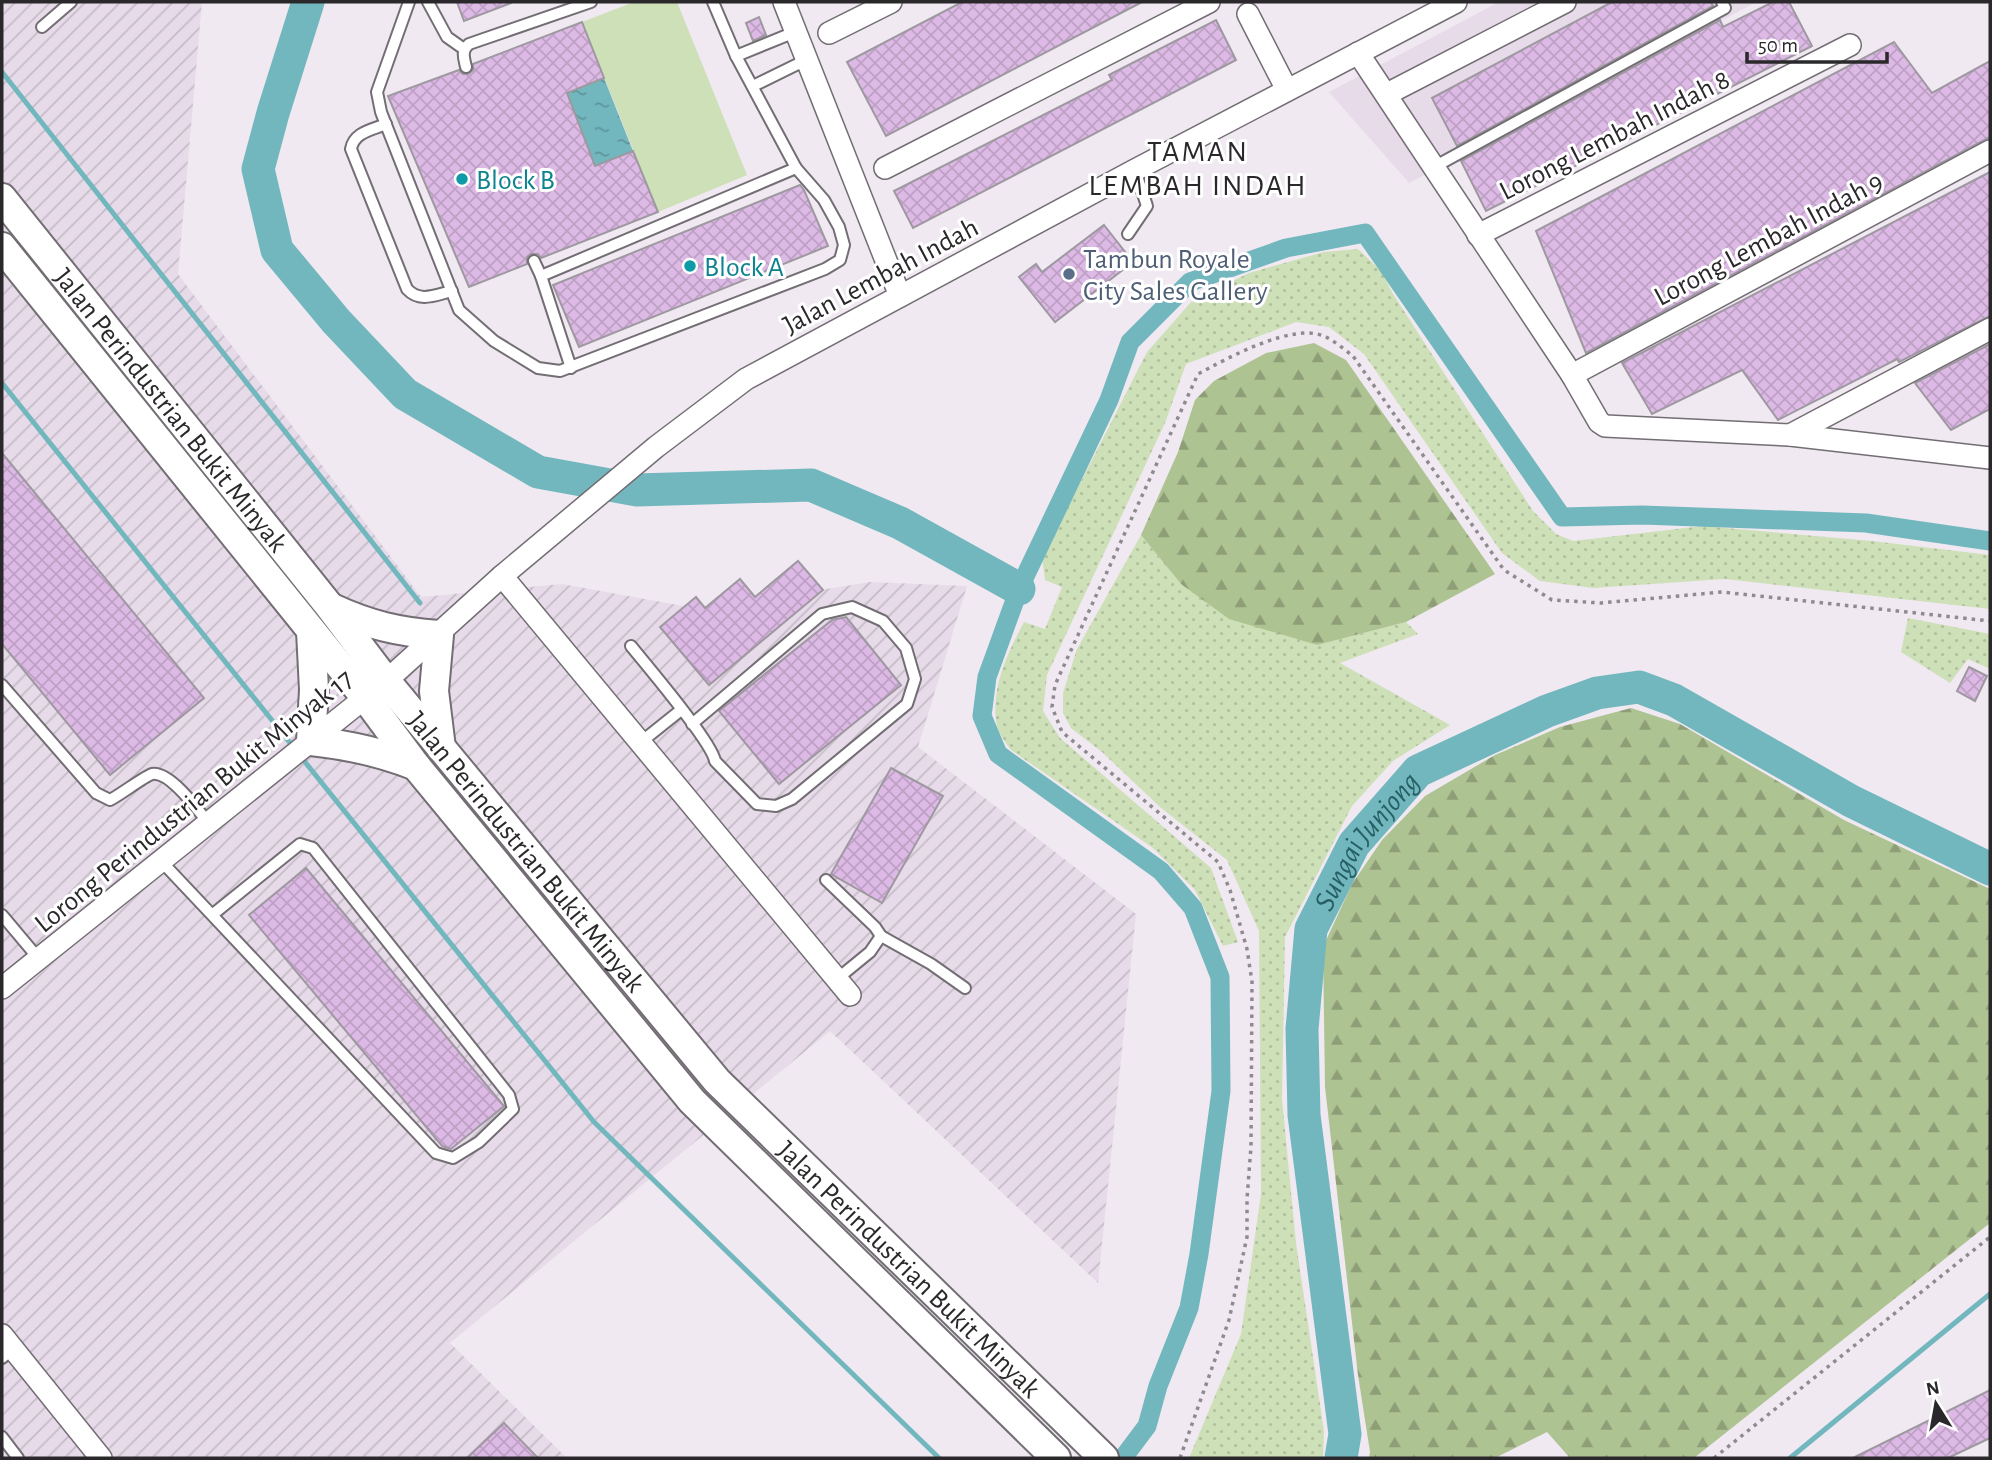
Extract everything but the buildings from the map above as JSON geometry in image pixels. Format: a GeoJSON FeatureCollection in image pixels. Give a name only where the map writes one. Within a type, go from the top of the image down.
{"type":"FeatureCollection","features":[{"type":"Feature","properties":{"kind":"main road","name":"Jalan Perindustrian Bukit Minyak"},"geometry":{"type":"LineString","coordinates":[[2,198],[330,607],[416,766],[692,1101],[1054,1457]]}},
{"type":"Feature","properties":{"kind":"main road","name":"Jalan Perindustrian Bukit Minyak"},"geometry":{"type":"LineString","coordinates":[[2,247],[311,631],[441,748],[717,1081],[1104,1458]]}},
{"type":"Feature","properties":{"kind":"main road"},"geometry":{"type":"LineString","coordinates":[[330,607],[364,623],[401,632],[439,635],[434,691],[441,748]]}},
{"type":"Feature","properties":{"kind":"main road"},"geometry":{"type":"LineString","coordinates":[[311,631],[314,690],[301,748],[345,744],[382,752],[416,766]]}},
{"type":"Feature","properties":{"kind":"street"},"geometry":{"type":"LineString","coordinates":[[783,2],[900,296]]}},
{"type":"Feature","properties":{"kind":"street"},"geometry":{"type":"LineString","coordinates":[[829,33],[891,2]]}},
{"type":"Feature","properties":{"kind":"street"},"geometry":{"type":"LineString","coordinates":[[886,168],[1209,2]]}},
{"type":"Feature","properties":{"kind":"street","name":"Jalan Lembah Indah"},"geometry":{"type":"LineString","coordinates":[[375,689],[571,518],[656,447],[746,379],[1453,2]]}},
{"type":"Feature","properties":{"kind":"street"},"geometry":{"type":"LineString","coordinates":[[1387,94],[1565,2]]}},
{"type":"Feature","properties":{"kind":"street"},"geometry":{"type":"LineString","coordinates":[[1244,6],[1287,90]]}},
{"type":"Feature","properties":{"kind":"street","name":"Lorong Lembah Indah 8"},"geometry":{"type":"LineString","coordinates":[[1479,235],[1850,45]]}},
{"type":"Feature","properties":{"kind":"street"},"geometry":{"type":"LineString","coordinates":[[1358,53],[1572,375],[1599,422],[1605,426],[1790,435],[1990,458]]}},
{"type":"Feature","properties":{"kind":"street","name":"Lorong Lembah Indah 9"},"geometry":{"type":"LineString","coordinates":[[1572,375],[1990,151]]}},
{"type":"Feature","properties":{"kind":"street"},"geometry":{"type":"LineString","coordinates":[[1790,435],[1990,329]]}},
{"type":"Feature","properties":{"kind":"street"},"geometry":{"type":"LineString","coordinates":[[502,576],[843,987]]}},
{"type":"Feature","properties":{"kind":"street","name":"Lorong Perindustrian Bukit Minyak 17"},"geometry":{"type":"LineString","coordinates":[[2,988],[375,689]]}},
{"type":"Feature","properties":{"kind":"street"},"geometry":{"type":"LineString","coordinates":[[6,1347],[101,1458]]}},
{"type":"Feature","properties":{"kind":"lane"},"geometry":{"type":"LineString","coordinates":[[41,27],[71,2]]}},
{"type":"Feature","properties":{"kind":"lane"},"geometry":{"type":"LineString","coordinates":[[409,2],[377,92],[386,124],[458,310],[494,341],[538,368],[560,371],[825,269],[840,260],[844,245],[839,227],[824,200],[796,168],[736,56],[713,2]]}},
{"type":"Feature","properties":{"kind":"lane"},"geometry":{"type":"LineString","coordinates":[[428,2],[447,37],[464,49],[467,67]]}},
{"type":"Feature","properties":{"kind":"lane"},"geometry":{"type":"LineString","coordinates":[[464,49],[469,44],[591,2]]}},
{"type":"Feature","properties":{"kind":"lane"},"geometry":{"type":"LineString","coordinates":[[1438,172],[1725,8],[1722,2]]}},
{"type":"Feature","properties":{"kind":"lane"},"geometry":{"type":"LineString","coordinates":[[736,56],[795,32]]}},
{"type":"Feature","properties":{"kind":"lane"},"geometry":{"type":"LineString","coordinates":[[753,86],[806,60]]}},
{"type":"Feature","properties":{"kind":"lane"},"geometry":{"type":"LineString","coordinates":[[386,124],[357,135],[351,149],[407,289],[414,296],[421,298],[452,291]]}},
{"type":"Feature","properties":{"kind":"lane"},"geometry":{"type":"LineString","coordinates":[[541,276],[796,168]]}},
{"type":"Feature","properties":{"kind":"lane"},"geometry":{"type":"LineString","coordinates":[[1128,234],[1147,206],[1135,170]]}},
{"type":"Feature","properties":{"kind":"lane"},"geometry":{"type":"LineString","coordinates":[[534,261],[571,368]]}},
{"type":"Feature","properties":{"kind":"lane"},"geometry":{"type":"LineString","coordinates":[[631,646],[681,710],[692,724],[714,752],[715,761],[757,804],[776,806],[792,799],[907,704],[915,678],[906,648],[883,621],[852,607],[822,614],[692,724]]}},
{"type":"Feature","properties":{"kind":"lane"},"geometry":{"type":"LineString","coordinates":[[2,685],[96,793],[110,800],[152,774],[162,775],[179,788],[209,824]]}},
{"type":"Feature","properties":{"kind":"lane"},"geometry":{"type":"LineString","coordinates":[[641,742],[681,710]]}},
{"type":"Feature","properties":{"kind":"lane"},"geometry":{"type":"LineString","coordinates":[[162,862],[436,1153],[453,1158],[479,1142],[513,1109],[509,1095],[313,848],[300,844],[212,915]]}},
{"type":"Feature","properties":{"kind":"lane"},"geometry":{"type":"LineString","coordinates":[[826,880],[881,936],[931,964],[965,988]]}},
{"type":"Feature","properties":{"kind":"lane"},"geometry":{"type":"LineString","coordinates":[[2,916],[39,959]]}},
{"type":"Feature","properties":{"kind":"lane"},"geometry":{"type":"LineString","coordinates":[[843,987],[881,936]]}},
{"type":"Feature","properties":{"kind":"lane"},"geometry":{"type":"LineString","coordinates":[[2,1437],[18,1458]]}},
{"type":"Feature","properties":{"kind":"path"},"geometry":{"type":"LineString","coordinates":[[1180,1458],[1229,1320],[1247,1237],[1251,1146],[1252,982],[1247,949],[1230,890],[1218,862],[1062,732],[1052,707],[1055,685],[1198,374],[1248,347],[1305,332],[1326,337],[1353,356],[1504,570],[1552,600],[1601,603],[1722,592],[1990,621]]}},
{"type":"Feature","properties":{"kind":"path"},"geometry":{"type":"LineString","coordinates":[[1714,1458],[1990,1237]]}},
{"type":"Feature","properties":{"kind":"shaded area"},"geometry":{"type":"Polygon","coordinates":[[[2,2],[202,2],[178,274],[421,597],[562,584],[700,609],[870,582],[967,586],[918,747],[1136,914],[1098,1283],[830,1031],[450,1343],[567,1458],[2,1458],[2,2]]]}},
{"type":"Feature","properties":{"kind":"shaded area"},"geometry":{"type":"Polygon","coordinates":[[[1499,2],[1757,2],[1409,183],[1329,92],[1499,2]]]}},
{"type":"Feature","properties":{"kind":"green space"},"geometry":{"type":"Polygon","coordinates":[[[634,2],[677,2],[747,175],[658,212],[582,22],[634,2]]]}},
{"type":"Feature","properties":{"kind":"green space"},"geometry":{"type":"Polygon","coordinates":[[[1358,249],[1381,271],[1393,294],[1533,511],[1556,534],[1573,541],[1703,526],[1990,555],[1990,609],[1725,579],[1593,588],[1540,581],[1502,553],[1364,354],[1329,327],[1296,322],[1186,364],[1165,423],[1047,675],[1043,711],[1060,738],[1211,868],[1238,942],[1223,946],[1195,890],[1153,848],[1011,750],[997,726],[995,712],[998,685],[1006,659],[1024,622],[1045,629],[1062,587],[1045,580],[1042,558],[1147,352],[1192,301],[1249,273],[1324,252],[1358,249]]]}},
{"type":"Feature","properties":{"kind":"green space"},"geometry":{"type":"Polygon","coordinates":[[[1314,343],[1346,360],[1495,574],[1406,622],[1317,645],[1229,619],[1181,584],[1141,535],[1178,452],[1195,400],[1214,381],[1266,353],[1314,343]]]}},
{"type":"Feature","properties":{"kind":"green space"},"geometry":{"type":"Polygon","coordinates":[[[1141,535],[1181,584],[1316,645],[1406,622],[1418,634],[1340,663],[1450,725],[1393,761],[1352,806],[1285,937],[1282,1099],[1296,1243],[1324,1431],[1323,1458],[1189,1458],[1241,1334],[1261,1194],[1259,931],[1227,860],[1160,807],[1102,752],[1071,728],[1063,713],[1063,693],[1077,649],[1141,535]]]}},
{"type":"Feature","properties":{"kind":"green space"},"geometry":{"type":"Polygon","coordinates":[[[1908,618],[1990,634],[1990,669],[1968,659],[1950,683],[1901,652],[1908,618]]]}},
{"type":"Feature","properties":{"kind":"green space"},"geometry":{"type":"Polygon","coordinates":[[[1631,708],[1680,724],[1844,820],[1990,889],[1990,1223],[1694,1458],[1570,1458],[1547,1432],[1495,1458],[1369,1458],[1325,1087],[1323,947],[1352,884],[1382,840],[1425,796],[1495,755],[1560,727],[1631,708]]]}},
{"type":"Feature","properties":{"kind":"water"},"geometry":{"type":"Polygon","coordinates":[[[604,78],[633,151],[595,166],[567,93],[604,78]]]}},
{"type":"Feature","properties":{"kind":"waterway"},"geometry":{"type":"LineString","coordinates":[[308,2],[258,169],[277,250],[336,321],[405,394],[538,472],[637,490],[811,485],[900,523],[1019,589]]}},
{"type":"Feature","properties":{"kind":"waterway"},"geometry":{"type":"LineString","coordinates":[[2,72],[420,603]]}},
{"type":"Feature","properties":{"kind":"waterway"},"geometry":{"type":"LineString","coordinates":[[1123,1458],[1147,1426],[1158,1386],[1189,1308],[1221,1091],[1220,977],[1193,908],[1161,871],[998,754],[982,716],[987,677],[1019,589],[1109,400],[1130,342],[1190,282],[1286,248],[1365,233],[1562,517],[1642,515],[1866,523],[1990,541]]}},
{"type":"Feature","properties":{"kind":"waterway"},"geometry":{"type":"LineString","coordinates":[[2,383],[295,749]]}},
{"type":"Feature","properties":{"kind":"waterway","name":"Sungai Junjong"},"geometry":{"type":"LineString","coordinates":[[1341,1458],[1345,1434],[1304,1115],[1302,1029],[1311,929],[1354,844],[1418,771],[1547,711],[1597,693],[1639,687],[1674,700],[1851,801],[1990,869]]}},
{"type":"Feature","properties":{"kind":"waterway"},"geometry":{"type":"LineString","coordinates":[[301,757],[594,1122],[939,1458]]}},
{"type":"Feature","properties":{"kind":"waterway"},"geometry":{"type":"LineString","coordinates":[[1790,1458],[1990,1294]]}},
{"type":"Feature","properties":{"kind":"place","name":"Block B"},"geometry":{"type":"Point","coordinates":[462,179]}},
{"type":"Feature","properties":{"kind":"place","name":"Block A"},"geometry":{"type":"Point","coordinates":[690,266]}},
{"type":"Feature","properties":{"kind":"place","name":"Tambun Royale City Sales Gallery"},"geometry":{"type":"Point","coordinates":[1069,274]}},
{"type":"Feature","properties":{"kind":"district","name":"TAMAN LEMBAH INDAH"},"geometry":{"type":"Point","coordinates":[1198,168]}}]}
